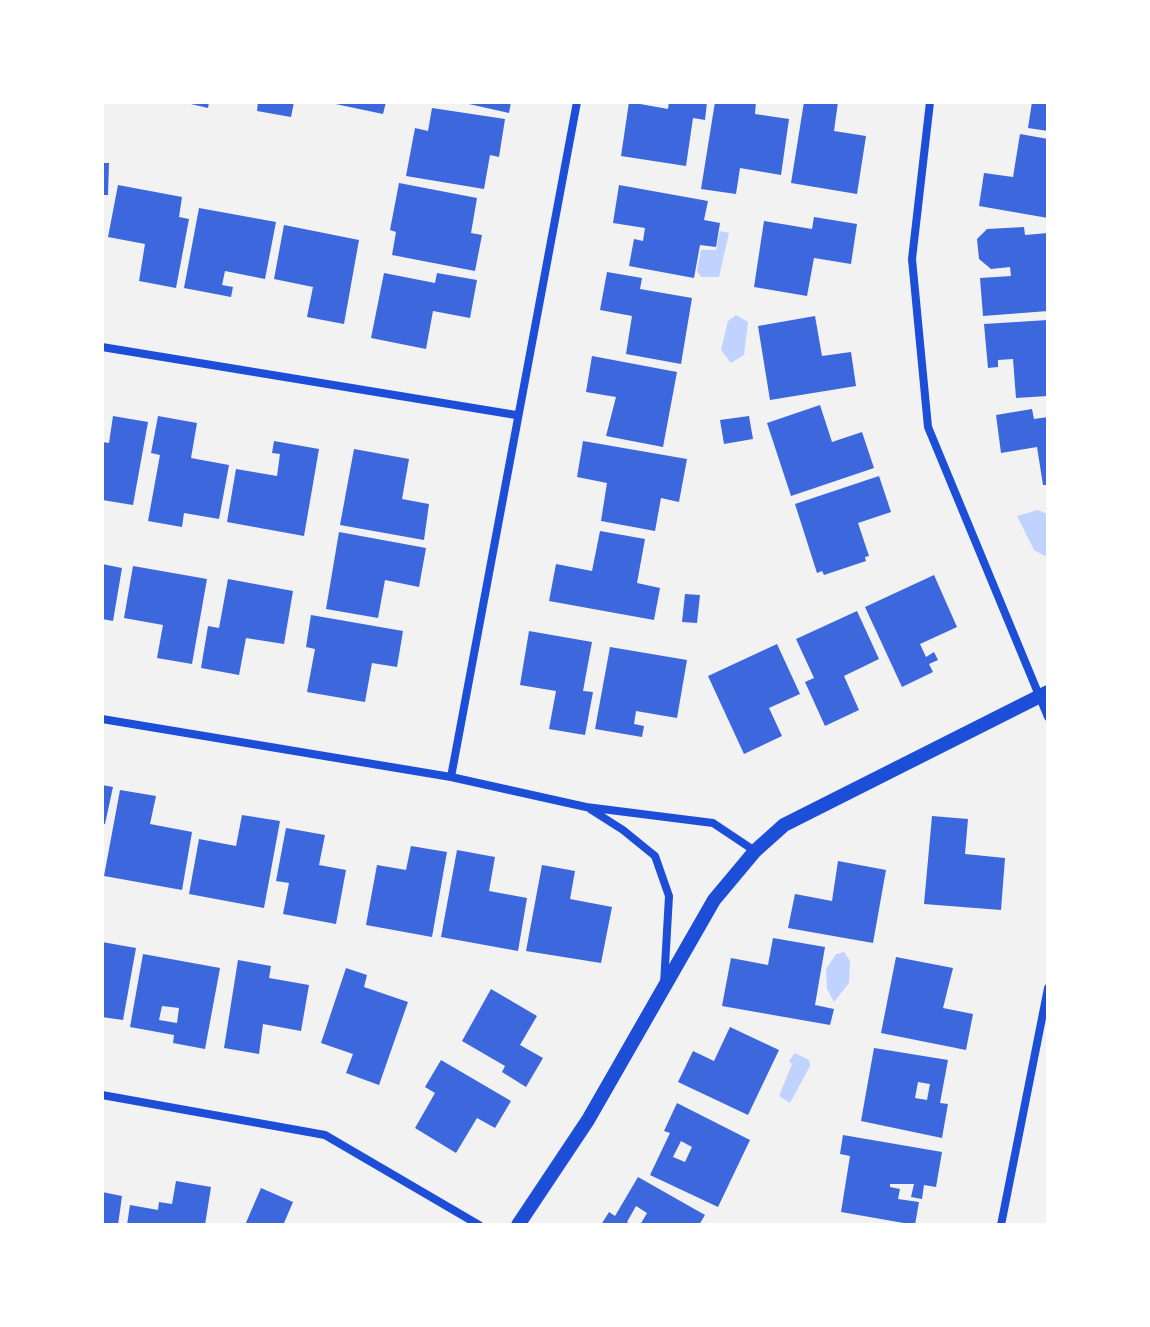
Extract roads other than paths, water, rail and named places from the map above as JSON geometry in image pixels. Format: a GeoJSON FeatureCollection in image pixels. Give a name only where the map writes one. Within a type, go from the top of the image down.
{"type":"FeatureCollection","features":[{"type":"Feature","properties":{"kind":"street"},"geometry":{"type":"LineString","coordinates":[[451,777],[516,415],[577,102]]}},
{"type":"Feature","properties":{"kind":"street"},"geometry":{"type":"LineString","coordinates":[[930,102],[912,259],[928,427],[1044,693],[1048,717]]}},
{"type":"Feature","properties":{"kind":"street"},"geometry":{"type":"LineString","coordinates":[[102,347],[516,415]]}},
{"type":"Feature","properties":{"kind":"street"},"geometry":{"type":"LineString","coordinates":[[518,1225],[588,1120],[714,900],[755,851],[784,825],[1044,693]]}},
{"type":"Feature","properties":{"kind":"street"},"geometry":{"type":"LineString","coordinates":[[102,719],[451,777],[586,807],[713,823],[755,851]]}},
{"type":"Feature","properties":{"kind":"street"},"geometry":{"type":"LineString","coordinates":[[586,807],[623,830],[655,856],[669,896],[664,990]]}},
{"type":"Feature","properties":{"kind":"street"},"geometry":{"type":"LineString","coordinates":[[1001,1225],[1048,988]]}},
{"type":"Feature","properties":{"kind":"street"},"geometry":{"type":"LineString","coordinates":[[102,1095],[325,1135],[479,1225]]}},
{"type":"Feature","properties":{"kind":"water"},"geometry":{"type":"Polygon","coordinates":[[[720,231],[729,233],[719,277],[701,277],[697,271],[701,250],[716,250],[720,231]]]}},
{"type":"Feature","properties":{"kind":"water"},"geometry":{"type":"Polygon","coordinates":[[[736,315],[748,322],[744,355],[731,363],[721,350],[728,321],[736,315]]]}},
{"type":"Feature","properties":{"kind":"water"},"geometry":{"type":"Polygon","coordinates":[[[1038,510],[1047,514],[1048,555],[1045,556],[1034,550],[1017,516],[1038,510]]]}},
{"type":"Feature","properties":{"kind":"water"},"geometry":{"type":"Polygon","coordinates":[[[844,952],[850,961],[849,983],[834,1002],[827,989],[826,969],[836,954],[844,952]]]}},
{"type":"Feature","properties":{"kind":"water"},"geometry":{"type":"Polygon","coordinates":[[[795,1053],[809,1060],[810,1066],[790,1103],[779,1096],[792,1064],[789,1061],[795,1053]]]}}]}
